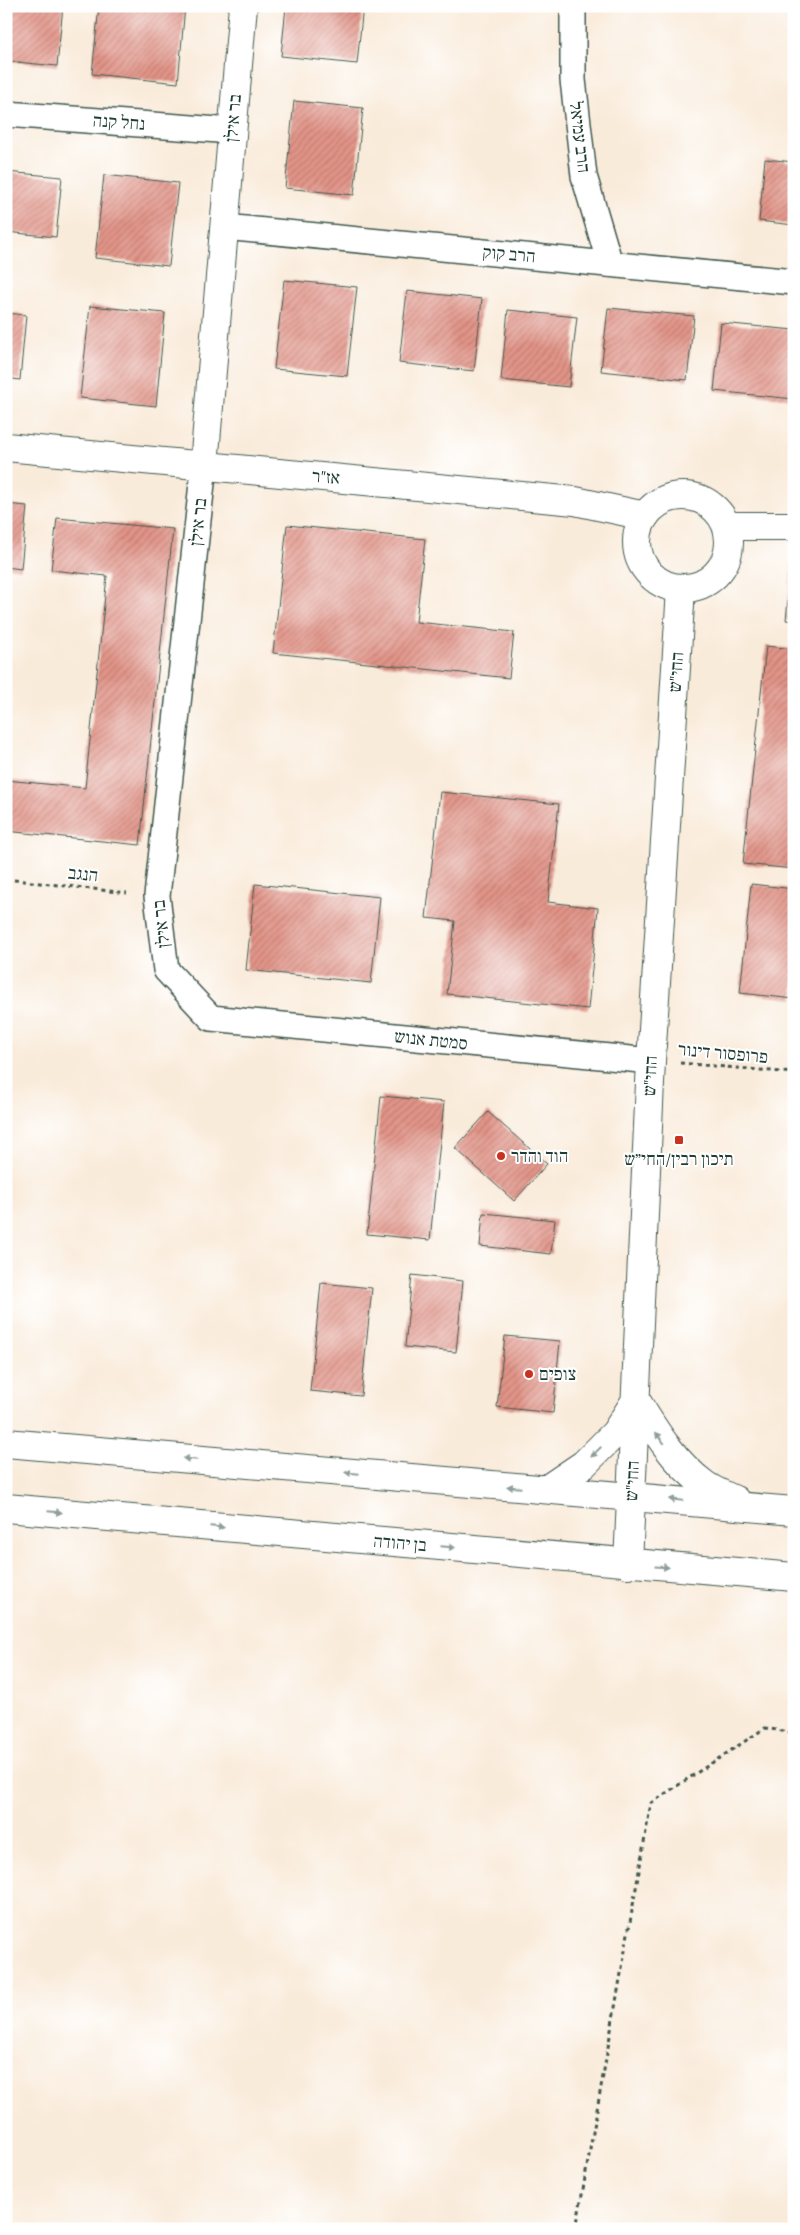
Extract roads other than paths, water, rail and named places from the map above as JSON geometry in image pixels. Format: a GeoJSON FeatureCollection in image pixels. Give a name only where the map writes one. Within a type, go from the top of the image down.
{"type":"FeatureCollection","features":[{"type":"Feature","properties":{"kind":"street","name":"בר אילן"},"geometry":{"type":"LineString","coordinates":[[211,1018],[166,970],[157,896],[204,466],[242,6]]}},
{"type":"Feature","properties":{"kind":"street","name":"הרב עמיאל"},"geometry":{"type":"LineString","coordinates":[[574,6],[573,80],[584,176],[610,264]]}},
{"type":"Feature","properties":{"kind":"street","name":"נחל קנה"},"geometry":{"type":"LineString","coordinates":[[6,114],[232,131]]}},
{"type":"Feature","properties":{"kind":"street","name":"הרב קוק"},"geometry":{"type":"LineString","coordinates":[[224,227],[794,282]]}},
{"type":"Feature","properties":{"kind":"street","name":"אז\"ר"},"geometry":{"type":"LineString","coordinates":[[6,447],[575,501],[644,516]]}},
{"type":"Feature","properties":{"kind":"street"},"geometry":{"type":"LineString","coordinates":[[682,496],[696,498],[715,509],[728,526],[730,542],[728,557],[721,570],[710,581],[696,588],[681,589],[667,586],[654,580],[638,557],[637,536],[644,516],[668,498],[682,496]]}},
{"type":"Feature","properties":{"kind":"street"},"geometry":{"type":"LineString","coordinates":[[728,526],[794,526]]}},
{"type":"Feature","properties":{"kind":"street","name":"החי\"ש"},"geometry":{"type":"LineString","coordinates":[[628,1564],[651,1061],[681,589]]}},
{"type":"Feature","properties":{"kind":"street","name":"סמטת אנוש"},"geometry":{"type":"LineString","coordinates":[[211,1018],[651,1061]]}},
{"type":"Feature","properties":{"kind":"street"},"geometry":{"type":"LineString","coordinates":[[547,1490],[584,1464],[616,1433],[636,1400],[656,1434],[680,1463],[705,1486],[753,1508]]}},
{"type":"Feature","properties":{"kind":"street"},"geometry":{"type":"LineString","coordinates":[[6,1443],[547,1490],[631,1495],[794,1511]]}},
{"type":"Feature","properties":{"kind":"street","name":"בן יהודה"},"geometry":{"type":"LineString","coordinates":[[6,1508],[628,1564],[794,1577]]}},
{"type":"Feature","properties":{"kind":"place","name":"תיכון רבין/החי״ש"},"geometry":{"type":"Point","coordinates":[679,1140]}},
{"type":"Feature","properties":{"kind":"place","name":"הוד והדר"},"geometry":{"type":"Point","coordinates":[501,1156]}},
{"type":"Feature","properties":{"kind":"place","name":"צופים"},"geometry":{"type":"Point","coordinates":[529,1374]}}]}
